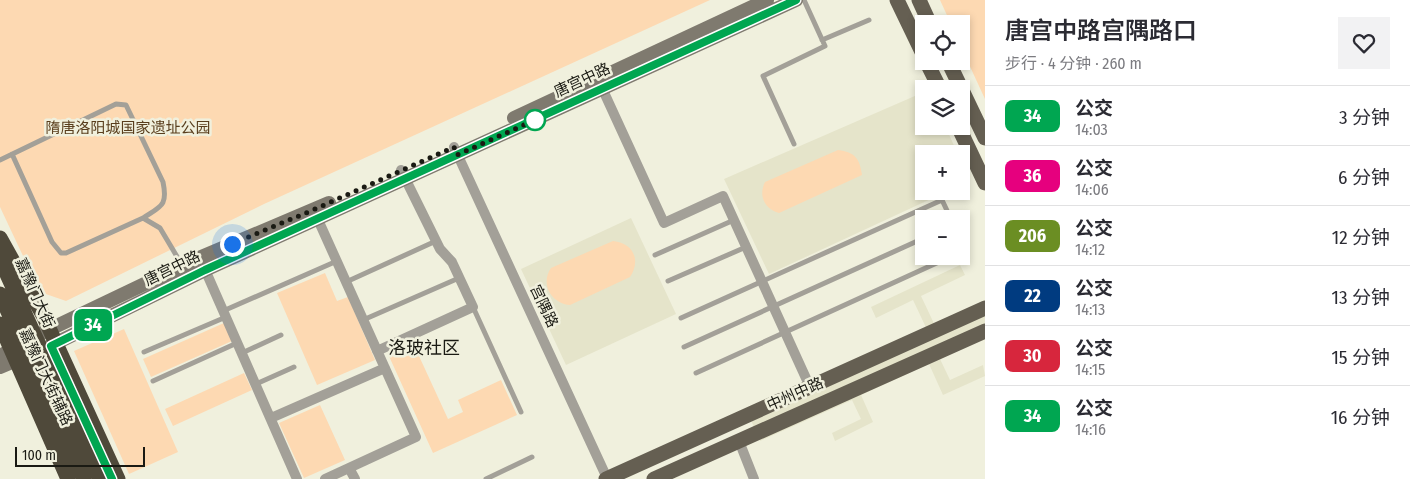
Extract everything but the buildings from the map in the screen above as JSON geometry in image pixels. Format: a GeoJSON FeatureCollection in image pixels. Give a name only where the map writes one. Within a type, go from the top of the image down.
{"type":"FeatureCollection","features":[{"type":"Feature","properties":{"kind":"highway"},"geometry":{"type":"LineString","coordinates":[[0,237],[43,315],[118,479]]}},
{"type":"Feature","properties":{"kind":"highway","name":"嘉豫门大街"},"geometry":{"type":"LineString","coordinates":[[0,259],[100,479]]}},
{"type":"Feature","properties":{"kind":"highway"},"geometry":{"type":"LineString","coordinates":[[0,294],[84,479]]}},
{"type":"Feature","properties":{"kind":"highway"},"geometry":{"type":"LineString","coordinates":[[0,324],[68,479]]}},
{"type":"Feature","properties":{"kind":"main road","name":"唐宫中路"},"geometry":{"type":"LineString","coordinates":[[455,151],[767,0]]}},
{"type":"Feature","properties":{"kind":"main road","name":"唐宫中路"},"geometry":{"type":"LineString","coordinates":[[0,356],[51,346],[202,264],[455,151],[602,88],[796,0]]}},
{"type":"Feature","properties":{"kind":"main road"},"geometry":{"type":"LineString","coordinates":[[897,0],[915,37]]}},
{"type":"Feature","properties":{"kind":"main road"},"geometry":{"type":"LineString","coordinates":[[919,0],[926,15]]}},
{"type":"Feature","properties":{"kind":"main road"},"geometry":{"type":"LineString","coordinates":[[952,70],[985,138]]}},
{"type":"Feature","properties":{"kind":"main road"},"geometry":{"type":"LineString","coordinates":[[962,135],[985,183]]}},
{"type":"Feature","properties":{"kind":"main road","name":"嘉豫门大街辅路"},"geometry":{"type":"LineString","coordinates":[[0,237],[112,479]]}},
{"type":"Feature","properties":{"kind":"main road","name":"唐宫中路"},"geometry":{"type":"LineString","coordinates":[[0,367],[44,332],[182,266],[202,264]]}},
{"type":"Feature","properties":{"kind":"main road","name":"中州中路"},"geometry":{"type":"LineString","coordinates":[[606,479],[985,308]]}},
{"type":"Feature","properties":{"kind":"main road","name":"嘉豫门大街辅路"},"geometry":{"type":"LineString","coordinates":[[0,315],[76,479]]}},
{"type":"Feature","properties":{"kind":"main road","name":"中州中路"},"geometry":{"type":"LineString","coordinates":[[654,479],[985,331]]}},
{"type":"Feature","properties":{"kind":"street"},"geometry":{"type":"LineString","coordinates":[[602,88],[664,223],[723,196],[810,388]]}},
{"type":"Feature","properties":{"kind":"street","name":"宫隅路"},"geometry":{"type":"LineString","coordinates":[[455,151],[606,479]]}},
{"type":"Feature","properties":{"kind":"street"},"geometry":{"type":"LineString","coordinates":[[378,351],[474,308],[452,262],[440,249],[403,174]]}},
{"type":"Feature","properties":{"kind":"street"},"geometry":{"type":"LineString","coordinates":[[315,214],[416,437],[325,479]]}},
{"type":"Feature","properties":{"kind":"street"},"geometry":{"type":"LineString","coordinates":[[202,264],[298,479]]}},
{"type":"Feature","properties":{"kind":"street"},"geometry":{"type":"LineString","coordinates":[[271,418],[385,368]]}},
{"type":"Feature","properties":{"kind":"street"},"geometry":{"type":"LineString","coordinates":[[739,441],[754,479]]}},
{"type":"Feature","properties":{"kind":"street"},"geometry":{"type":"LineString","coordinates":[[350,468],[355,479]]}},
{"type":"Feature","properties":{"kind":"lane"},"geometry":{"type":"LineString","coordinates":[[794,144],[763,76],[825,46],[804,0]]}},
{"type":"Feature","properties":{"kind":"lane"},"geometry":{"type":"LineString","coordinates":[[822,40],[869,20]]}},
{"type":"Feature","properties":{"kind":"lane"},"geometry":{"type":"LineString","coordinates":[[0,160],[12,154],[116,104],[126,105],[164,182],[166,196],[162,206],[143,218],[66,253],[61,253],[52,242],[12,154]]}},
{"type":"Feature","properties":{"kind":"lane"},"geometry":{"type":"LineString","coordinates":[[920,210],[942,200],[947,210]]}},
{"type":"Feature","properties":{"kind":"lane"},"geometry":{"type":"LineString","coordinates":[[681,318],[915,212]]}},
{"type":"Feature","properties":{"kind":"lane"},"geometry":{"type":"LineString","coordinates":[[143,218],[160,228],[182,266]]}},
{"type":"Feature","properties":{"kind":"lane"},"geometry":{"type":"LineString","coordinates":[[655,255],[734,220]]}},
{"type":"Feature","properties":{"kind":"lane"},"geometry":{"type":"LineString","coordinates":[[346,282],[436,241]]}},
{"type":"Feature","properties":{"kind":"lane"},"geometry":{"type":"LineString","coordinates":[[684,347],[915,242]]}},
{"type":"Feature","properties":{"kind":"lane"},"geometry":{"type":"LineString","coordinates":[[668,281],[746,247]]}},
{"type":"Feature","properties":{"kind":"lane"},"geometry":{"type":"LineString","coordinates":[[144,352],[336,261]]}},
{"type":"Feature","properties":{"kind":"lane"},"geometry":{"type":"LineString","coordinates":[[696,373],[933,265]]}},
{"type":"Feature","properties":{"kind":"lane"},"geometry":{"type":"LineString","coordinates":[[364,320],[459,278]]}},
{"type":"Feature","properties":{"kind":"lane"},"geometry":{"type":"LineString","coordinates":[[474,308],[520,412]]}},
{"type":"Feature","properties":{"kind":"lane"},"geometry":{"type":"LineString","coordinates":[[153,381],[240,348],[281,335]]}},
{"type":"Feature","properties":{"kind":"lane"},"geometry":{"type":"LineString","coordinates":[[256,384],[294,367]]}},
{"type":"Feature","properties":{"kind":"lane"},"geometry":{"type":"LineString","coordinates":[[486,479],[532,457]]}},
{"type":"Feature","properties":{"kind":"shaded area"},"geometry":{"type":"Polygon","coordinates":[[[915,96],[915,135],[949,135],[954,145],[915,145],[915,200],[929,200],[769,274],[724,179],[915,96]]]}},
{"type":"Feature","properties":{"kind":"shaded area"},"geometry":{"type":"Polygon","coordinates":[[[631,218],[676,314],[566,365],[521,269],[631,218]]]}},
{"type":"Feature","properties":{"kind":"shaded area"},"geometry":{"type":"Polygon","coordinates":[[[960,265],[965,275],[921,296],[938,332],[985,311],[985,338],[940,359],[950,380],[983,365],[985,376],[943,395],[929,364],[861,395],[873,422],[835,441],[832,433],[861,419],[852,400],[760,441],[750,418],[930,336],[913,300],[876,318],[871,307],[960,265]]]}},
{"type":"Feature","properties":{"kind":"green space","name":"隋唐洛阳城国家遗址公园"},"geometry":{"type":"Polygon","coordinates":[[[0,0],[710,0],[264,204],[66,301],[40,292],[0,207],[0,0]]]}},
{"type":"Feature","properties":{"kind":"green space"},"geometry":{"type":"Polygon","coordinates":[[[940,0],[985,0],[985,99],[970,66],[970,15],[947,15],[940,0]]]}},
{"type":"Feature","properties":{"kind":"green space"},"geometry":{"type":"Polygon","coordinates":[[[838,150],[849,152],[856,157],[862,175],[779,213],[770,208],[764,201],[762,192],[765,182],[838,150]]]}},
{"type":"Feature","properties":{"kind":"green space"},"geometry":{"type":"Polygon","coordinates":[[[613,241],[626,245],[634,254],[635,265],[630,277],[570,305],[557,301],[553,297],[547,286],[548,274],[551,268],[613,241]]]}},
{"type":"Feature","properties":{"kind":"green space"},"geometry":{"type":"Polygon","coordinates":[[[325,273],[337,301],[348,297],[375,360],[317,385],[277,293],[325,273]]]}},
{"type":"Feature","properties":{"kind":"green space"},"geometry":{"type":"Polygon","coordinates":[[[224,323],[232,341],[151,377],[143,359],[224,323]]]}},
{"type":"Feature","properties":{"kind":"green space"},"geometry":{"type":"Polygon","coordinates":[[[124,329],[178,452],[129,474],[74,351],[124,329]]]}},
{"type":"Feature","properties":{"kind":"green space"},"geometry":{"type":"Polygon","coordinates":[[[413,343],[448,419],[463,412],[458,400],[501,380],[517,415],[433,453],[388,354],[413,343]]]}},
{"type":"Feature","properties":{"kind":"green space"},"geometry":{"type":"Polygon","coordinates":[[[244,373],[252,390],[173,426],[165,409],[244,373]]]}},
{"type":"Feature","properties":{"kind":"green space"},"geometry":{"type":"Polygon","coordinates":[[[320,405],[345,460],[304,478],[279,423],[320,405]]]}},
{"type":"Feature","properties":{"kind":"bus line","name":"34"},"geometry":{"type":"LineString","coordinates":[[112,479],[51,346],[205,270],[796,0]]}},
{"type":"Feature","properties":{"kind":"district","name":"洛玻社区"},"geometry":{"type":"Point","coordinates":[424,348]}},
{"type":"Feature","properties":{"kind":"route"},"geometry":{"type":"LineString","coordinates":[[232,244],[454,147],[457,155],[535,120]]}}]}
